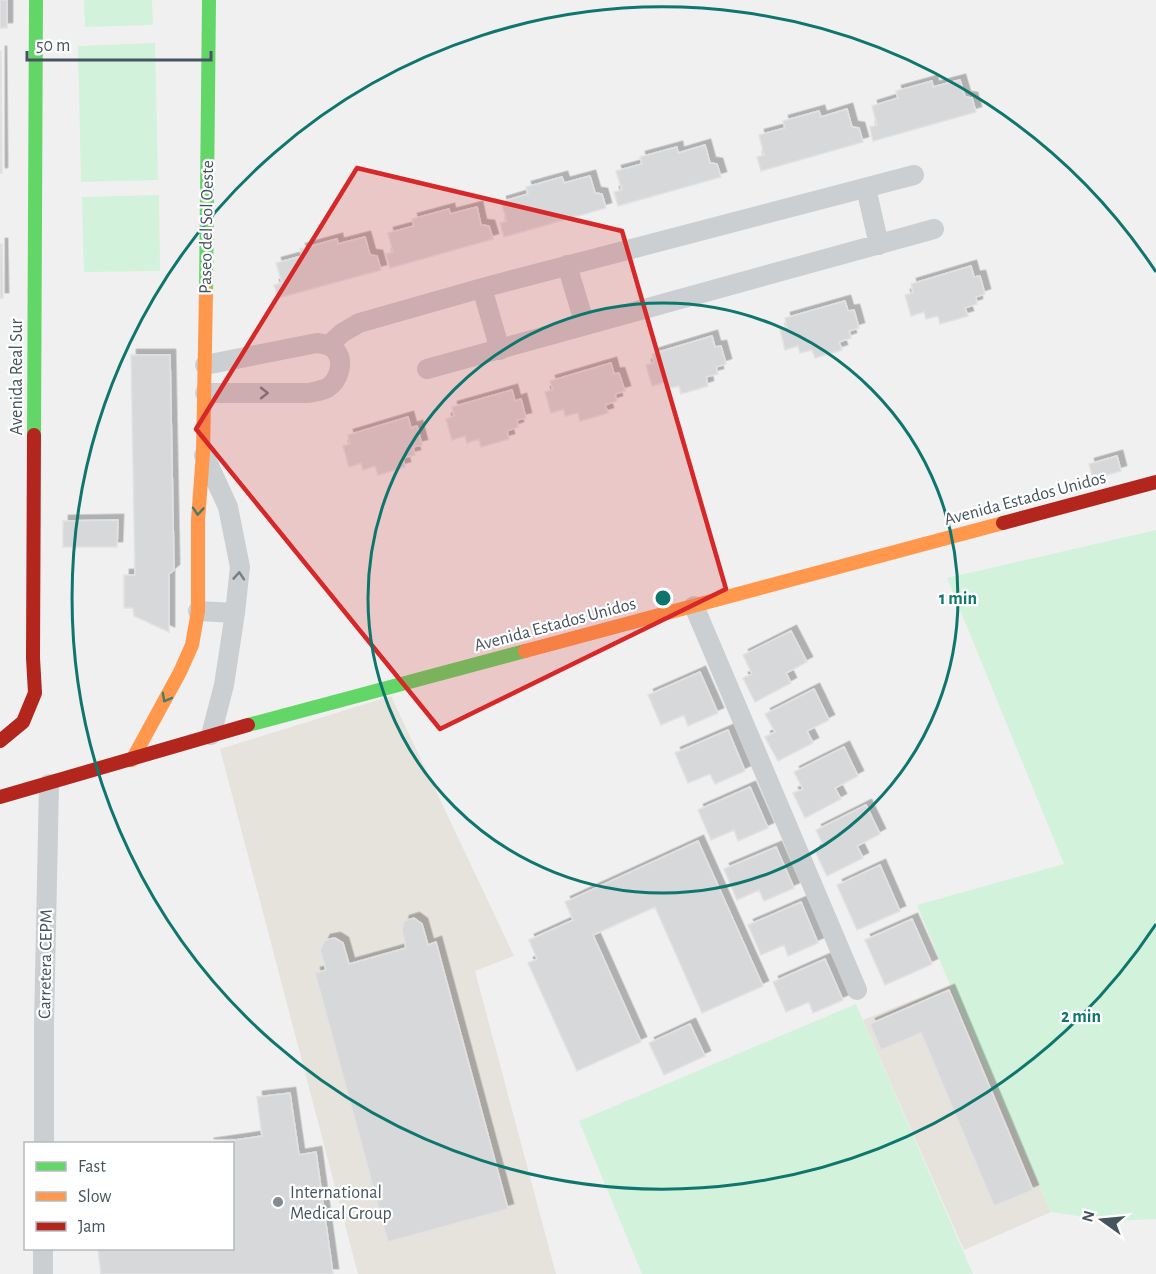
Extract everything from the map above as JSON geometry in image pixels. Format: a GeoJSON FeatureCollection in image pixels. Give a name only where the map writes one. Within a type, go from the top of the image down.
{"type":"FeatureCollection","features":[{"type":"Feature","properties":{"kind":"street","name":"Avenida Real Sur"},"geometry":{"type":"LineString","coordinates":[[0,741],[23,722],[35,693],[33,646],[36,0]]}},
{"type":"Feature","properties":{"kind":"street","name":"Paseo del Sol Oeste"},"geometry":{"type":"LineString","coordinates":[[132,760],[180,672],[192,645],[198,611],[198,520],[205,393],[209,0]]}},
{"type":"Feature","properties":{"kind":"street"},"geometry":{"type":"LineString","coordinates":[[329,345],[342,333],[360,323],[482,288],[914,175]]}},
{"type":"Feature","properties":{"kind":"street"},"geometry":{"type":"LineString","coordinates":[[866,188],[879,245]]}},
{"type":"Feature","properties":{"kind":"street"},"geometry":{"type":"LineString","coordinates":[[427,369],[934,229]]}},
{"type":"Feature","properties":{"kind":"street"},"geometry":{"type":"LineString","coordinates":[[567,266],[585,325]]}},
{"type":"Feature","properties":{"kind":"street"},"geometry":{"type":"LineString","coordinates":[[482,288],[500,350]]}},
{"type":"Feature","properties":{"kind":"street"},"geometry":{"type":"LineString","coordinates":[[205,365],[318,343],[329,345],[336,350],[341,362],[337,378],[328,388],[308,393],[205,393]]}},
{"type":"Feature","properties":{"kind":"street","name":"Paseo del Sol Oeste"},"geometry":{"type":"LineString","coordinates":[[203,453],[228,507],[240,567],[224,685],[211,735]]}},
{"type":"Feature","properties":{"kind":"street","name":"Avenida Estados Unidos"},"geometry":{"type":"LineString","coordinates":[[0,797],[211,735],[1156,482]]}},
{"type":"Feature","properties":{"kind":"street"},"geometry":{"type":"LineString","coordinates":[[694,606],[856,990]]}},
{"type":"Feature","properties":{"kind":"street"},"geometry":{"type":"LineString","coordinates":[[198,611],[235,613]]}},
{"type":"Feature","properties":{"kind":"street","name":"Carretera CEPM"},"geometry":{"type":"LineString","coordinates":[[45,1142],[44,1024],[49,784]]}},
{"type":"Feature","properties":{"kind":"street"},"geometry":{"type":"LineString","coordinates":[[42,1274],[43,1250]]}},
{"type":"Feature","properties":{"kind":"highlighted area"},"geometry":{"type":"Polygon","coordinates":[[[357,168],[622,231],[726,589],[440,729],[196,429],[357,168]]]}},
{"type":"Feature","properties":{"kind":"shaded area"},"geometry":{"type":"Polygon","coordinates":[[[391,696],[514,956],[475,971],[556,1274],[358,1274],[220,749],[391,696]]]}},
{"type":"Feature","properties":{"kind":"shaded area"},"geometry":{"type":"Polygon","coordinates":[[[950,985],[1051,1212],[964,1250],[863,1020],[950,985]]]}},
{"type":"Feature","properties":{"kind":"green space"},"geometry":{"type":"Polygon","coordinates":[[[84,0],[152,0],[153,25],[85,27],[84,0]]]}},
{"type":"Feature","properties":{"kind":"green space"},"geometry":{"type":"Polygon","coordinates":[[[155,43],[158,180],[81,182],[78,46],[155,43]]]}},
{"type":"Feature","properties":{"kind":"green space"},"geometry":{"type":"Polygon","coordinates":[[[159,195],[160,271],[84,272],[82,197],[159,195]]]}},
{"type":"Feature","properties":{"kind":"green space"},"geometry":{"type":"Polygon","coordinates":[[[1156,530],[1156,1219],[1111,1221],[1051,1212],[917,905],[1064,864],[947,578],[1156,530]]]}},
{"type":"Feature","properties":{"kind":"green space"},"geometry":{"type":"Polygon","coordinates":[[[856,1004],[973,1274],[642,1274],[579,1121],[856,1004]]]}},
{"type":"Feature","properties":{"kind":"building"},"geometry":{"type":"Polygon","coordinates":[[[0,0],[7,0],[7,28],[0,28],[0,0]]]}},
{"type":"Feature","properties":{"kind":"building"},"geometry":{"type":"Polygon","coordinates":[[[1,52],[2,173],[0,173],[1,52]]]}},
{"type":"Feature","properties":{"kind":"building"},"geometry":{"type":"Polygon","coordinates":[[[960,80],[965,97],[972,98],[976,112],[873,141],[870,127],[877,125],[872,106],[898,98],[896,91],[932,81],[933,87],[960,80]]]}},
{"type":"Feature","properties":{"kind":"building"},"geometry":{"type":"Polygon","coordinates":[[[847,109],[852,127],[859,128],[863,142],[761,171],[757,157],[764,155],[759,135],[785,128],[783,121],[819,111],[821,117],[847,109]]]}},
{"type":"Feature","properties":{"kind":"building"},"geometry":{"type":"Polygon","coordinates":[[[705,145],[710,163],[717,164],[721,177],[618,206],[614,192],[622,190],[616,171],[642,164],[640,157],[677,147],[678,153],[705,145]]]}},
{"type":"Feature","properties":{"kind":"building"},"geometry":{"type":"Polygon","coordinates":[[[590,176],[595,193],[602,194],[606,208],[504,237],[500,223],[507,221],[501,202],[528,194],[526,187],[562,177],[564,183],[590,176]]]}},
{"type":"Feature","properties":{"kind":"building"},"geometry":{"type":"Polygon","coordinates":[[[477,207],[481,225],[489,226],[493,239],[390,268],[386,254],[393,252],[388,233],[414,226],[412,219],[449,209],[450,214],[477,207]]]}},
{"type":"Feature","properties":{"kind":"building"},"geometry":{"type":"Polygon","coordinates":[[[365,237],[370,255],[377,256],[381,270],[278,298],[274,285],[282,283],[276,263],[302,256],[300,249],[337,239],[338,244],[365,237]]]}},
{"type":"Feature","properties":{"kind":"building"},"geometry":{"type":"Polygon","coordinates":[[[0,244],[2,244],[3,298],[0,298],[0,244]]]}},
{"type":"Feature","properties":{"kind":"building"},"geometry":{"type":"Polygon","coordinates":[[[971,266],[974,277],[980,276],[985,294],[976,297],[977,304],[965,308],[968,316],[940,324],[938,316],[926,319],[924,312],[911,316],[905,295],[913,293],[911,284],[971,266]]]}},
{"type":"Feature","properties":{"kind":"building"},"geometry":{"type":"Polygon","coordinates":[[[845,301],[848,311],[854,310],[859,328],[849,331],[851,338],[839,342],[842,350],[815,358],[812,350],[800,353],[798,346],[785,350],[780,329],[787,327],[785,318],[845,301]]]}},
{"type":"Feature","properties":{"kind":"building"},"geometry":{"type":"Polygon","coordinates":[[[712,336],[715,347],[721,346],[726,364],[716,367],[718,374],[706,377],[708,386],[681,394],[679,386],[667,389],[665,382],[652,386],[646,365],[654,363],[652,354],[712,336]]]}},
{"type":"Feature","properties":{"kind":"building"},"geometry":{"type":"Polygon","coordinates":[[[131,355],[170,355],[174,570],[169,574],[169,632],[134,616],[133,608],[124,608],[124,575],[135,575],[131,355]]]}},
{"type":"Feature","properties":{"kind":"building"},"geometry":{"type":"Polygon","coordinates":[[[611,363],[614,374],[619,373],[625,391],[615,394],[617,401],[605,405],[608,413],[580,421],[578,413],[565,416],[564,409],[551,413],[545,392],[553,390],[550,381],[611,363]]]}},
{"type":"Feature","properties":{"kind":"building"},"geometry":{"type":"Polygon","coordinates":[[[512,390],[515,401],[521,399],[526,418],[517,420],[518,427],[507,431],[509,439],[481,447],[479,439],[467,443],[465,436],[452,440],[446,419],[454,416],[452,407],[512,390]]]}},
{"type":"Feature","properties":{"kind":"building"},"geometry":{"type":"Polygon","coordinates":[[[408,417],[411,428],[417,426],[422,445],[413,447],[415,455],[403,458],[405,467],[378,475],[375,466],[363,470],[361,463],[349,467],[343,446],[350,444],[348,435],[408,417]]]}},
{"type":"Feature","properties":{"kind":"building"},"geometry":{"type":"Polygon","coordinates":[[[1117,456],[1121,471],[1093,479],[1089,464],[1117,456]]]}},
{"type":"Feature","properties":{"kind":"building"},"geometry":{"type":"Polygon","coordinates":[[[118,520],[117,547],[63,547],[63,521],[118,520]]]}},
{"type":"Feature","properties":{"kind":"building"},"geometry":{"type":"Polygon","coordinates":[[[791,631],[807,662],[786,673],[791,683],[755,702],[743,678],[752,674],[743,655],[791,631]]]}},
{"type":"Feature","properties":{"kind":"building"},"geometry":{"type":"Polygon","coordinates":[[[700,672],[718,713],[688,726],[684,715],[661,725],[648,695],[700,672]]]}},
{"type":"Feature","properties":{"kind":"building"},"geometry":{"type":"Polygon","coordinates":[[[814,689],[829,720],[807,731],[813,743],[778,761],[765,737],[775,732],[765,714],[814,689]]]}},
{"type":"Feature","properties":{"kind":"building"},"geometry":{"type":"Polygon","coordinates":[[[728,730],[745,771],[715,784],[710,774],[688,783],[675,753],[728,730]]]}},
{"type":"Feature","properties":{"kind":"building"},"geometry":{"type":"Polygon","coordinates":[[[844,747],[858,776],[835,788],[841,799],[805,818],[793,793],[803,789],[794,772],[844,747]]]}},
{"type":"Feature","properties":{"kind":"building"},"geometry":{"type":"Polygon","coordinates":[[[750,787],[768,828],[738,841],[734,830],[711,840],[698,810],[750,787]]]}},
{"type":"Feature","properties":{"kind":"building"},"geometry":{"type":"Polygon","coordinates":[[[866,805],[880,834],[857,846],[863,858],[827,876],[815,851],[824,847],[816,830],[866,805]]]}},
{"type":"Feature","properties":{"kind":"building"},"geometry":{"type":"Polygon","coordinates":[[[698,841],[763,986],[702,1013],[655,907],[593,935],[641,1042],[577,1071],[528,963],[537,959],[529,940],[573,920],[565,902],[698,841]]]}},
{"type":"Feature","properties":{"kind":"building"},"geometry":{"type":"Polygon","coordinates":[[[776,847],[794,888],[764,901],[759,890],[737,900],[724,869],[776,847]]]}},
{"type":"Feature","properties":{"kind":"building"},"geometry":{"type":"Polygon","coordinates":[[[880,865],[900,911],[857,930],[837,885],[880,865]]]}},
{"type":"Feature","properties":{"kind":"building"},"geometry":{"type":"Polygon","coordinates":[[[801,902],[818,943],[788,956],[784,945],[761,955],[748,925],[801,902]]]}},
{"type":"Feature","properties":{"kind":"building"},"geometry":{"type":"Polygon","coordinates":[[[414,918],[422,924],[428,945],[436,942],[508,1209],[388,1242],[315,973],[326,970],[320,950],[325,940],[335,938],[343,943],[349,964],[406,948],[402,930],[404,921],[414,918]]]}},
{"type":"Feature","properties":{"kind":"building"},"geometry":{"type":"Polygon","coordinates":[[[912,919],[932,964],[885,985],[865,940],[912,919]]]}},
{"type":"Feature","properties":{"kind":"building"},"geometry":{"type":"Polygon","coordinates":[[[825,959],[843,1000],[813,1013],[809,1002],[786,1012],[773,982],[825,959]]]}},
{"type":"Feature","properties":{"kind":"building"},"geometry":{"type":"Polygon","coordinates":[[[949,990],[1033,1190],[994,1206],[921,1033],[881,1050],[870,1024],[949,990]]]}},
{"type":"Feature","properties":{"kind":"building"},"geometry":{"type":"Polygon","coordinates":[[[690,1024],[705,1056],[664,1075],[649,1043],[690,1024]]]}},
{"type":"Feature","properties":{"kind":"building","name":"International Medical Group"},"geometry":{"type":"Polygon","coordinates":[[[290,1093],[299,1155],[316,1152],[333,1274],[101,1274],[98,1250],[234,1250],[234,1142],[222,1142],[262,1136],[257,1097],[290,1093]]]}},
{"type":"Feature","properties":{"kind":"traffic: fast"},"geometry":{"type":"LineString","coordinates":[[34,435],[36,0]]}},
{"type":"Feature","properties":{"kind":"traffic: fast"},"geometry":{"type":"LineString","coordinates":[[206,292],[209,0]]}},
{"type":"Feature","properties":{"kind":"traffic: fast"},"geometry":{"type":"LineString","coordinates":[[248,725],[525,651]]}},
{"type":"Feature","properties":{"kind":"traffic: slow"},"geometry":{"type":"LineString","coordinates":[[132,760],[180,672],[192,645],[198,611],[198,520],[203,453],[206,292]]}},
{"type":"Feature","properties":{"kind":"traffic: slow"},"geometry":{"type":"LineString","coordinates":[[525,651],[1003,523]]}},
{"type":"Feature","properties":{"kind":"traffic: jam"},"geometry":{"type":"LineString","coordinates":[[0,741],[23,722],[35,693],[33,658],[34,435]]}},
{"type":"Feature","properties":{"kind":"traffic: jam"},"geometry":{"type":"LineString","coordinates":[[1003,523],[1156,482]]}},
{"type":"Feature","properties":{"kind":"traffic: jam"},"geometry":{"type":"LineString","coordinates":[[0,797],[248,725]]}},
{"type":"Feature","properties":{"kind":"place","name":"International Medical Group"},"geometry":{"type":"Point","coordinates":[278,1202]}}]}
